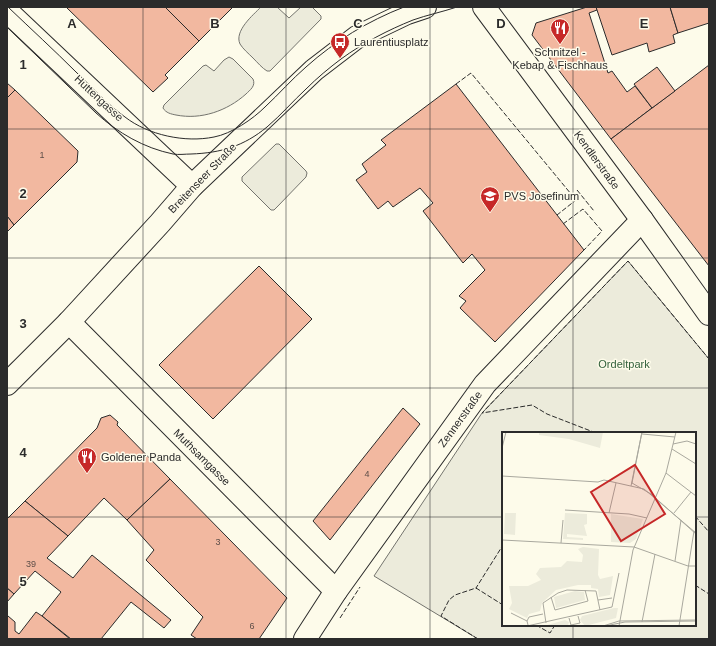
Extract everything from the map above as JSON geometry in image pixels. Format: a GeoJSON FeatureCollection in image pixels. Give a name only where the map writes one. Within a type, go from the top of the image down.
{"type":"FeatureCollection","features":[{"type":"Feature","properties":{"kind":"street","name":"Breitenseer Straße"},"geometry":{"type":"LineString","coordinates":[[7,384],[69,322],[192,186],[314,70],[356,37],[408,13],[425,7]]}},
{"type":"Feature","properties":{"kind":"street","name":"Kendlerstraße"},"geometry":{"type":"LineString","coordinates":[[484,7],[642,220],[709,314]]}},
{"type":"Feature","properties":{"kind":"street","name":"Huttengasse"},"geometry":{"type":"LineString","coordinates":[[7,10],[192,186]]}},
{"type":"Feature","properties":{"kind":"street","name":"Zennerstraße"},"geometry":{"type":"LineString","coordinates":[[305,639],[336,592],[485,384],[642,220]]}},
{"type":"Feature","properties":{"kind":"street","name":"Muthsamgasse"},"geometry":{"type":"LineString","coordinates":[[69,322],[336,592]]}},
{"type":"Feature","properties":{"kind":"green space"},"geometry":{"type":"Polygon","coordinates":[[[261,7],[277,7],[289,18],[301,7],[312,7],[321,16],[321,19],[270,71],[263,68],[246,51],[240,44],[239,39],[245,24],[261,7]]]}},
{"type":"Feature","properties":{"kind":"green space"},"geometry":{"type":"Polygon","coordinates":[[[229,57],[233,59],[254,81],[251,89],[239,100],[213,113],[204,115],[176,115],[164,110],[164,105],[203,66],[206,65],[214,71],[224,60],[229,57]]]}},
{"type":"Feature","properties":{"kind":"green space"},"geometry":{"type":"Polygon","coordinates":[[[276,144],[279,144],[307,173],[306,177],[277,207],[274,210],[271,210],[242,181],[242,177],[276,144]]]}},
{"type":"Feature","properties":{"kind":"green space","name":"Ordeltpark"},"geometry":{"type":"Polygon","coordinates":[[[628,261],[709,359],[709,639],[478,639],[374,576],[482,413],[628,261]]]}},
{"type":"Feature","properties":{"kind":"building"},"geometry":{"type":"Polygon","coordinates":[[[66,7],[165,7],[199,41],[165,75],[168,78],[153,92],[66,7]]]}},
{"type":"Feature","properties":{"kind":"building"},"geometry":{"type":"Polygon","coordinates":[[[165,7],[233,7],[199,41],[165,7]]]}},
{"type":"Feature","properties":{"kind":"building"},"geometry":{"type":"Polygon","coordinates":[[[587,7],[596,7],[597,10],[589,13],[608,73],[612,71],[627,92],[635,86],[652,108],[611,139],[532,35],[536,23],[587,7]]]}},
{"type":"Feature","properties":{"kind":"building"},"geometry":{"type":"Polygon","coordinates":[[[596,7],[670,7],[678,33],[673,35],[675,43],[649,52],[647,43],[612,55],[596,7]]]}},
{"type":"Feature","properties":{"kind":"building"},"geometry":{"type":"Polygon","coordinates":[[[670,7],[709,7],[709,23],[678,33],[670,7]]]}},
{"type":"Feature","properties":{"kind":"building"},"geometry":{"type":"Polygon","coordinates":[[[709,65],[709,266],[611,139],[709,65]]]}},
{"type":"Feature","properties":{"kind":"building"},"geometry":{"type":"Polygon","coordinates":[[[657,67],[675,91],[652,108],[634,84],[657,67]]]}},
{"type":"Feature","properties":{"kind":"building"},"geometry":{"type":"Polygon","coordinates":[[[7,83],[15,90],[7,98],[7,83]]]}},
{"type":"Feature","properties":{"kind":"building","name":"PVS Josefinum"},"geometry":{"type":"Polygon","coordinates":[[[456,84],[584,250],[495,342],[460,308],[466,301],[459,296],[485,270],[472,254],[463,263],[423,211],[433,203],[420,188],[393,207],[388,201],[378,209],[356,180],[367,172],[362,164],[386,145],[381,140],[456,84]]]}},
{"type":"Feature","properties":{"kind":"building"},"geometry":{"type":"Polygon","coordinates":[[[15,90],[78,151],[77,162],[14,225],[7,216],[7,98],[15,90]]]}},
{"type":"Feature","properties":{"kind":"building"},"geometry":{"type":"Polygon","coordinates":[[[7,216],[14,225],[7,232],[7,216]]]}},
{"type":"Feature","properties":{"kind":"building"},"geometry":{"type":"Polygon","coordinates":[[[259,266],[312,319],[213,419],[159,365],[259,266]]]}},
{"type":"Feature","properties":{"kind":"building"},"geometry":{"type":"Polygon","coordinates":[[[403,408],[420,424],[330,540],[313,521],[403,408]]]}},
{"type":"Feature","properties":{"kind":"building"},"geometry":{"type":"Polygon","coordinates":[[[110,415],[118,422],[117,425],[170,479],[127,520],[104,498],[68,536],[25,501],[97,428],[101,418],[110,415]]]}},
{"type":"Feature","properties":{"kind":"building"},"geometry":{"type":"Polygon","coordinates":[[[170,479],[287,598],[259,639],[197,639],[191,635],[203,617],[146,560],[154,550],[127,520],[170,479]]]}},
{"type":"Feature","properties":{"kind":"building"},"geometry":{"type":"Polygon","coordinates":[[[25,501],[68,536],[47,558],[73,578],[92,555],[171,620],[164,628],[131,602],[101,639],[71,639],[42,616],[61,592],[35,571],[14,594],[7,588],[7,519],[25,501]]]}},
{"type":"Feature","properties":{"kind":"building"},"geometry":{"type":"Polygon","coordinates":[[[7,588],[14,594],[7,602],[7,588]]]}},
{"type":"Feature","properties":{"kind":"building"},"geometry":{"type":"Polygon","coordinates":[[[36,612],[70,639],[7,639],[7,616],[15,622],[15,631],[19,634],[36,612]]]}},
{"type":"Feature","properties":{"kind":"tram line"},"geometry":{"type":"LineString","coordinates":[[8,7],[118,112],[145,129],[167,136],[191,139],[203,139],[221,135],[248,121],[260,112],[301,72],[340,40],[365,25],[404,7]]}},
{"type":"Feature","properties":{"kind":"tram line"},"geometry":{"type":"LineString","coordinates":[[7,27],[96,113],[113,127],[132,139],[152,148],[173,154],[191,154],[212,152],[241,144],[267,127],[323,73],[367,42],[413,20],[457,7]]}},
{"type":"Feature","properties":{"kind":"fence"},"geometry":{"type":"LineString","coordinates":[[456,84],[471,73],[576,200],[557,215]]}},
{"type":"Feature","properties":{"kind":"fence"},"geometry":{"type":"LineString","coordinates":[[577,190],[594,211]]}},
{"type":"Feature","properties":{"kind":"fence"},"geometry":{"type":"LineString","coordinates":[[563,224],[583,209],[602,231],[584,250]]}},
{"type":"Feature","properties":{"kind":"fence"},"geometry":{"type":"LineString","coordinates":[[593,432],[547,414],[532,405],[482,413],[628,261],[709,359]]}},
{"type":"Feature","properties":{"kind":"fence"},"geometry":{"type":"LineString","coordinates":[[696,517],[709,532]]}},
{"type":"Feature","properties":{"kind":"fence"},"geometry":{"type":"LineString","coordinates":[[477,589],[476,588],[502,547]]}},
{"type":"Feature","properties":{"kind":"fence"},"geometry":{"type":"LineString","coordinates":[[696,586],[709,594]]}},
{"type":"Feature","properties":{"kind":"fence"},"geometry":{"type":"LineString","coordinates":[[340,618],[360,587]]}},
{"type":"Feature","properties":{"kind":"fence"},"geometry":{"type":"LineString","coordinates":[[478,639],[441,616],[449,600],[455,595],[476,588],[502,604]]}},
{"type":"Feature","properties":{"kind":"fence"},"geometry":{"type":"LineString","coordinates":[[538,626],[550,633],[554,626]]}},
{"type":"Feature","properties":{"kind":"place","name":"Schnitzel - Kebap & Fischhaus"},"geometry":{"type":"Point","coordinates":[560,45]}},
{"type":"Feature","properties":{"kind":"place","name":"Laurentiusplatz"},"geometry":{"type":"Point","coordinates":[340,59]}},
{"type":"Feature","properties":{"kind":"place","name":"PVS Josefinum"},"geometry":{"type":"Point","coordinates":[490,213]}},
{"type":"Feature","properties":{"kind":"place","name":"Goldener Panda"},"geometry":{"type":"Point","coordinates":[87,474]}}]}
